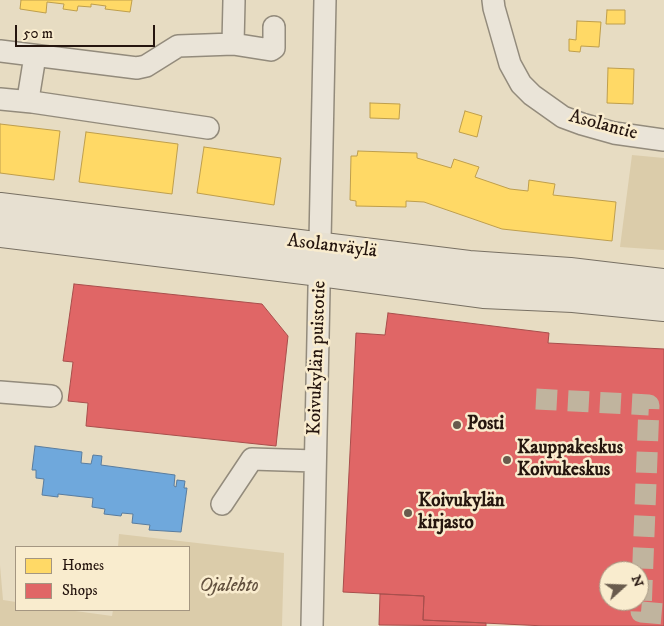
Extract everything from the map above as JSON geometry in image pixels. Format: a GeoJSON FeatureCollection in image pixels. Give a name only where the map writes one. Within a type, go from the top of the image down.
{"type":"FeatureCollection","features":[{"type":"Feature","properties":{"kind":"main road","name":"Asolanväylä"},"geometry":{"type":"LineString","coordinates":[[0,207],[320,259],[483,294],[572,298],[664,307]]}},
{"type":"Feature","properties":{"kind":"main road","name":"Asolanväylä"},"geometry":{"type":"LineString","coordinates":[[0,233],[320,259],[469,265],[570,272],[664,283]]}},
{"type":"Feature","properties":{"kind":"street","name":"Koivukylän puistotie"},"geometry":{"type":"LineString","coordinates":[[312,626],[326,0]]}},
{"type":"Feature","properties":{"kind":"street","name":"Asolantie"},"geometry":{"type":"LineString","coordinates":[[493,0],[510,64],[521,84],[532,95],[563,117],[582,124],[614,132],[664,140]]}},
{"type":"Feature","properties":{"kind":"street"},"geometry":{"type":"LineString","coordinates":[[233,44],[234,1]]}},
{"type":"Feature","properties":{"kind":"street"},"geometry":{"type":"LineString","coordinates":[[0,51],[137,68],[146,66],[178,46],[233,44],[271,50],[274,48],[274,27]]}},
{"type":"Feature","properties":{"kind":"street"},"geometry":{"type":"LineString","coordinates":[[32,102],[29,93],[35,56]]}},
{"type":"Feature","properties":{"kind":"street"},"geometry":{"type":"LineString","coordinates":[[0,99],[208,128]]}},
{"type":"Feature","properties":{"kind":"street"},"geometry":{"type":"LineString","coordinates":[[0,392],[51,396]]}},
{"type":"Feature","properties":{"kind":"street"},"geometry":{"type":"LineString","coordinates":[[222,504],[252,459],[315,461]]}},
{"type":"Feature","properties":{"kind":"green space"},"geometry":{"type":"Polygon","coordinates":[[[632,155],[664,158],[664,250],[620,247],[632,155]]]}},
{"type":"Feature","properties":{"kind":"green space","name":"Ojalehto"},"geometry":{"type":"Polygon","coordinates":[[[119,534],[284,553],[282,626],[0,626],[0,565],[3,600],[15,602],[15,611],[75,611],[112,616],[113,611],[190,611],[190,546],[118,546],[119,534]]]}},
{"type":"Feature","properties":{"kind":"building: Homes"},"geometry":{"type":"Polygon","coordinates":[[[21,0],[132,0],[130,12],[105,9],[106,6],[91,4],[91,7],[78,6],[77,11],[63,9],[64,4],[47,2],[46,13],[20,9],[21,0]]]}},
{"type":"Feature","properties":{"kind":"building: Homes"},"geometry":{"type":"Polygon","coordinates":[[[607,10],[625,10],[625,24],[606,24],[607,10]]]}},
{"type":"Feature","properties":{"kind":"building: Homes"},"geometry":{"type":"Polygon","coordinates":[[[577,21],[601,22],[599,47],[581,46],[580,52],[569,51],[569,39],[576,40],[577,21]]]}},
{"type":"Feature","properties":{"kind":"building: Homes"},"geometry":{"type":"Polygon","coordinates":[[[608,68],[634,69],[633,104],[607,103],[608,68]]]}},
{"type":"Feature","properties":{"kind":"building: Homes"},"geometry":{"type":"Polygon","coordinates":[[[370,103],[400,104],[399,119],[370,118],[370,103]]]}},
{"type":"Feature","properties":{"kind":"building: Homes"},"geometry":{"type":"Polygon","coordinates":[[[465,111],[482,116],[477,137],[459,132],[465,111]]]}},
{"type":"Feature","properties":{"kind":"building: Homes"},"geometry":{"type":"Polygon","coordinates":[[[0,124],[60,131],[54,180],[0,173],[0,124]]]}},
{"type":"Feature","properties":{"kind":"building: Homes"},"geometry":{"type":"Polygon","coordinates":[[[86,132],[178,144],[172,194],[79,182],[86,132]]]}},
{"type":"Feature","properties":{"kind":"building: Homes"},"geometry":{"type":"Polygon","coordinates":[[[204,147],[281,158],[274,205],[197,193],[204,147]]]}},
{"type":"Feature","properties":{"kind":"building: Homes"},"geometry":{"type":"Polygon","coordinates":[[[358,151],[417,153],[417,158],[451,168],[454,159],[479,167],[475,177],[510,189],[528,191],[529,180],[555,184],[553,195],[616,202],[612,241],[502,229],[424,202],[406,201],[406,207],[356,206],[356,201],[350,200],[351,156],[357,156],[358,151]]]}},
{"type":"Feature","properties":{"kind":"building: Shops"},"geometry":{"type":"Polygon","coordinates":[[[74,284],[262,304],[288,336],[276,446],[86,426],[88,403],[68,401],[73,362],[63,361],[74,284]]]}},
{"type":"Feature","properties":{"kind":"building: Shops","name":"Kauppakeskus Koivukeskus"},"geometry":{"type":"Polygon","coordinates":[[[388,313],[549,333],[548,343],[664,349],[664,626],[545,626],[423,620],[424,596],[343,592],[356,333],[385,335],[388,313]]]}},
{"type":"Feature","properties":{"kind":"building: Shops"},"geometry":{"type":"Polygon","coordinates":[[[380,594],[424,596],[423,620],[486,623],[486,626],[379,625],[380,594]]]}},
{"type":"Feature","properties":{"kind":"building: Schools"},"geometry":{"type":"Polygon","coordinates":[[[35,446],[82,452],[81,463],[91,464],[93,455],[102,456],[101,465],[175,475],[174,486],[176,487],[177,480],[185,481],[184,488],[187,488],[181,532],[149,530],[150,525],[132,523],[133,514],[122,513],[121,516],[104,514],[105,509],[92,507],[93,498],[58,494],[58,497],[42,495],[44,479],[36,478],[36,470],[32,470],[35,446]]]}},
{"type":"Feature","properties":{"kind":"tunnel"},"geometry":{"type":"LineString","coordinates":[[536,399],[649,405],[641,612],[664,614]]}},
{"type":"Feature","properties":{"kind":"place","name":"Posti"},"geometry":{"type":"Point","coordinates":[457,425]}},
{"type":"Feature","properties":{"kind":"place","name":"Kauppakeskus Koivukeskus"},"geometry":{"type":"Point","coordinates":[507,460]}},
{"type":"Feature","properties":{"kind":"place","name":"Koivukylän kirjasto"},"geometry":{"type":"Point","coordinates":[408,513]}}]}
